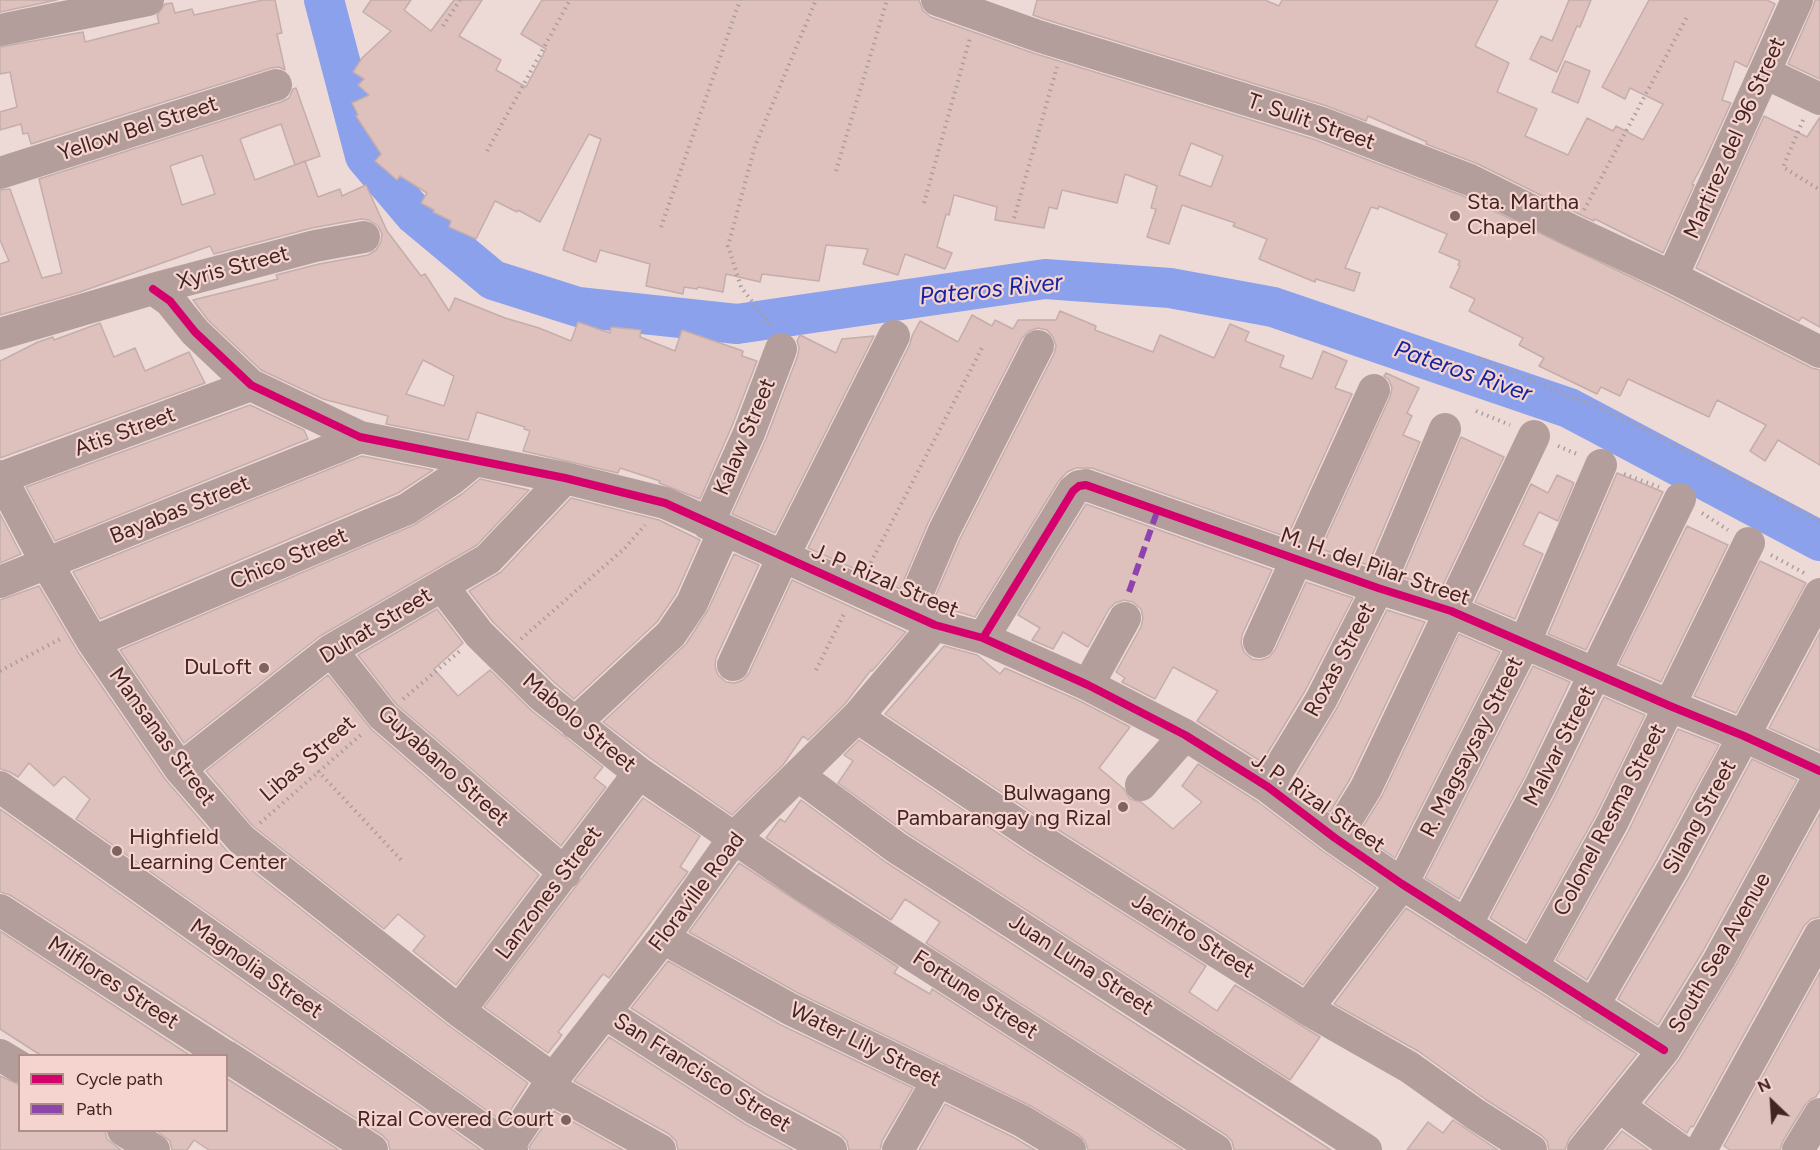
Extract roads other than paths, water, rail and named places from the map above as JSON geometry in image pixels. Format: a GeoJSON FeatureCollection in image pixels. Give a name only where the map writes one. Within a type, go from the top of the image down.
{"type":"FeatureCollection","features":[{"type":"Feature","properties":{"kind":"street"},"geometry":{"type":"LineString","coordinates":[[0,30],[148,0]]}},
{"type":"Feature","properties":{"kind":"street","name":"T. Sulit Street"},"geometry":{"type":"LineString","coordinates":[[937,0],[1064,43],[1319,122],[1470,180],[1672,277],[1820,352]]}},
{"type":"Feature","properties":{"kind":"street","name":"Martirez del '96 Street"},"geometry":{"type":"LineString","coordinates":[[1672,277],[1797,0]]}},
{"type":"Feature","properties":{"kind":"street"},"geometry":{"type":"LineString","coordinates":[[1765,73],[1816,98]]}},
{"type":"Feature","properties":{"kind":"street","name":"Yellow Bel Street"},"geometry":{"type":"LineString","coordinates":[[0,173],[276,85]]}},
{"type":"Feature","properties":{"kind":"street","name":"Xyris Street"},"geometry":{"type":"LineString","coordinates":[[0,334],[315,246],[364,237]]}},
{"type":"Feature","properties":{"kind":"street","name":"J. P. Rizal Street"},"geometry":{"type":"LineString","coordinates":[[153,290],[170,301],[195,332],[250,386],[360,436],[565,478],[664,503],[922,619],[983,638],[1088,685],[1185,735],[1268,787],[1335,838],[1402,884],[1664,1050]]}},
{"type":"Feature","properties":{"kind":"street"},"geometry":{"type":"LineString","coordinates":[[733,665],[783,557],[894,336]]}},
{"type":"Feature","properties":{"kind":"street","name":"Kalaw Street"},"geometry":{"type":"LineString","coordinates":[[575,723],[670,634],[692,603],[749,434],[776,338]]}},
{"type":"Feature","properties":{"kind":"street","name":"Floraville Road"},"geometry":{"type":"LineString","coordinates":[[508,1149],[550,1083],[663,938],[734,838],[857,717],[922,619],[944,531],[1038,346]]}},
{"type":"Feature","properties":{"kind":"street","name":"Atis Street"},"geometry":{"type":"LineString","coordinates":[[0,477],[250,386]]}},
{"type":"Feature","properties":{"kind":"street"},"geometry":{"type":"LineString","coordinates":[[1259,642],[1374,390]]}},
{"type":"Feature","properties":{"kind":"street","name":"Roxas Street"},"geometry":{"type":"LineString","coordinates":[[1268,787],[1321,700],[1378,588],[1445,429]]}},
{"type":"Feature","properties":{"kind":"street","name":"Bayabas Street"},"geometry":{"type":"LineString","coordinates":[[0,582],[360,436]]}},
{"type":"Feature","properties":{"kind":"street"},"geometry":{"type":"LineString","coordinates":[[1335,838],[1366,788],[1534,436]]}},
{"type":"Feature","properties":{"kind":"street","name":"Chico Street"},"geometry":{"type":"LineString","coordinates":[[88,634],[407,509],[452,479],[475,459]]}},
{"type":"Feature","properties":{"kind":"street","name":"R. Magsaysay Street"},"geometry":{"type":"LineString","coordinates":[[1307,1009],[1402,884],[1525,642],[1601,465]]}},
{"type":"Feature","properties":{"kind":"street","name":"Mansanas Street"},"geometry":{"type":"LineString","coordinates":[[0,477],[88,634],[180,769],[241,839],[550,1083],[660,1150]]}},
{"type":"Feature","properties":{"kind":"street","name":"Duhat Street"},"geometry":{"type":"LineString","coordinates":[[180,769],[332,650],[488,559],[565,478]]}},
{"type":"Feature","properties":{"kind":"street","name":"M. H. del Pilar Street"},"geometry":{"type":"LineString","coordinates":[[983,638],[1073,491],[1079,486],[1086,485],[1378,588],[1451,611],[1744,736],[1820,773]]}},
{"type":"Feature","properties":{"kind":"street","name":"Malvar Street"},"geometry":{"type":"LineString","coordinates":[[1466,925],[1541,784],[1680,499]]}},
{"type":"Feature","properties":{"kind":"street","name":"Colonel Resma Street"},"geometry":{"type":"LineString","coordinates":[[1532,966],[1612,823],[1749,543]]}},
{"type":"Feature","properties":{"kind":"street","name":"Mabolo Street"},"geometry":{"type":"LineString","coordinates":[[442,586],[479,634],[543,697],[639,773],[734,838]]}},
{"type":"Feature","properties":{"kind":"street","name":"Silang Street"},"geometry":{"type":"LineString","coordinates":[[1593,1006],[1673,868],[1744,736],[1816,588]]}},
{"type":"Feature","properties":{"kind":"street"},"geometry":{"type":"LineString","coordinates":[[1088,685],[1125,618]]}},
{"type":"Feature","properties":{"kind":"street","name":"Guyabano Street"},"geometry":{"type":"LineString","coordinates":[[332,650],[383,716],[565,873]]}},
{"type":"Feature","properties":{"kind":"street","name":"Jacinto Street"},"geometry":{"type":"LineString","coordinates":[[857,717],[1039,839],[1307,1009],[1409,1067],[1531,1150]]}},
{"type":"Feature","properties":{"kind":"street"},"geometry":{"type":"LineString","coordinates":[[1141,785],[1185,735]]}},
{"type":"Feature","properties":{"kind":"street","name":"Lanzones Street"},"geometry":{"type":"LineString","coordinates":[[459,1011],[639,773]]}},
{"type":"Feature","properties":{"kind":"street","name":"South Sea Avenue"},"geometry":{"type":"LineString","coordinates":[[1583,1150],[1664,1050],[1719,960],[1820,773]]}},
{"type":"Feature","properties":{"kind":"street","name":"Juan Luna Street"},"geometry":{"type":"LineString","coordinates":[[799,776],[897,848],[1366,1150]]}},
{"type":"Feature","properties":{"kind":"street","name":"Magnolia Street"},"geometry":{"type":"LineString","coordinates":[[0,787],[508,1149]]}},
{"type":"Feature","properties":{"kind":"street","name":"Fortune Street"},"geometry":{"type":"LineString","coordinates":[[734,838],[803,885],[1216,1150]]}},
{"type":"Feature","properties":{"kind":"street","name":"Milflores Street"},"geometry":{"type":"LineString","coordinates":[[0,910],[223,1054]]}},
{"type":"Feature","properties":{"kind":"street"},"geometry":{"type":"LineString","coordinates":[[1701,1150],[1820,935]]}},
{"type":"Feature","properties":{"kind":"street","name":"Water Lily Street"},"geometry":{"type":"LineString","coordinates":[[663,938],[790,1010],[1022,1121],[1070,1150]]}},
{"type":"Feature","properties":{"kind":"street","name":"San Francisco Street"},"geometry":{"type":"LineString","coordinates":[[605,1013],[755,1110],[831,1150]]}},
{"type":"Feature","properties":{"kind":"street"},"geometry":{"type":"LineString","coordinates":[[0,1055],[18,1066]]}},
{"type":"Feature","properties":{"kind":"street","name":"Milflores Street"},"geometry":{"type":"LineString","coordinates":[[228,1057],[372,1150]]}},
{"type":"Feature","properties":{"kind":"street"},"geometry":{"type":"LineString","coordinates":[[898,1150],[938,1080]]}},
{"type":"Feature","properties":{"kind":"street"},"geometry":{"type":"LineString","coordinates":[[1620,1107],[1680,1150]]}},
{"type":"Feature","properties":{"kind":"street"},"geometry":{"type":"LineString","coordinates":[[1798,1150],[1820,1114]]}},
{"type":"Feature","properties":{"kind":"street"},"geometry":{"type":"LineString","coordinates":[[125,1132],[154,1150]]}},
{"type":"Feature","properties":{"kind":"waterway","name":"Pateros River"},"geometry":{"type":"LineString","coordinates":[[324,0],[365,156],[415,215],[493,280],[578,307],[737,324],[1045,279],[1170,288],[1273,307],[1569,408],[1820,541]]}},
{"type":"Feature","properties":{"kind":"place","name":"Sta. Martha Chapel"},"geometry":{"type":"Point","coordinates":[1455,216]}},
{"type":"Feature","properties":{"kind":"place","name":"DuLoft"},"geometry":{"type":"Point","coordinates":[264,668]}},
{"type":"Feature","properties":{"kind":"place","name":"Bulwagang Pambarangay ng Rizal"},"geometry":{"type":"Point","coordinates":[1123,807]}},
{"type":"Feature","properties":{"kind":"place","name":"Highfield Learning Center"},"geometry":{"type":"Point","coordinates":[117,851]}},
{"type":"Feature","properties":{"kind":"place","name":"Rizal Covered Court"},"geometry":{"type":"Point","coordinates":[566,1120]}}]}
